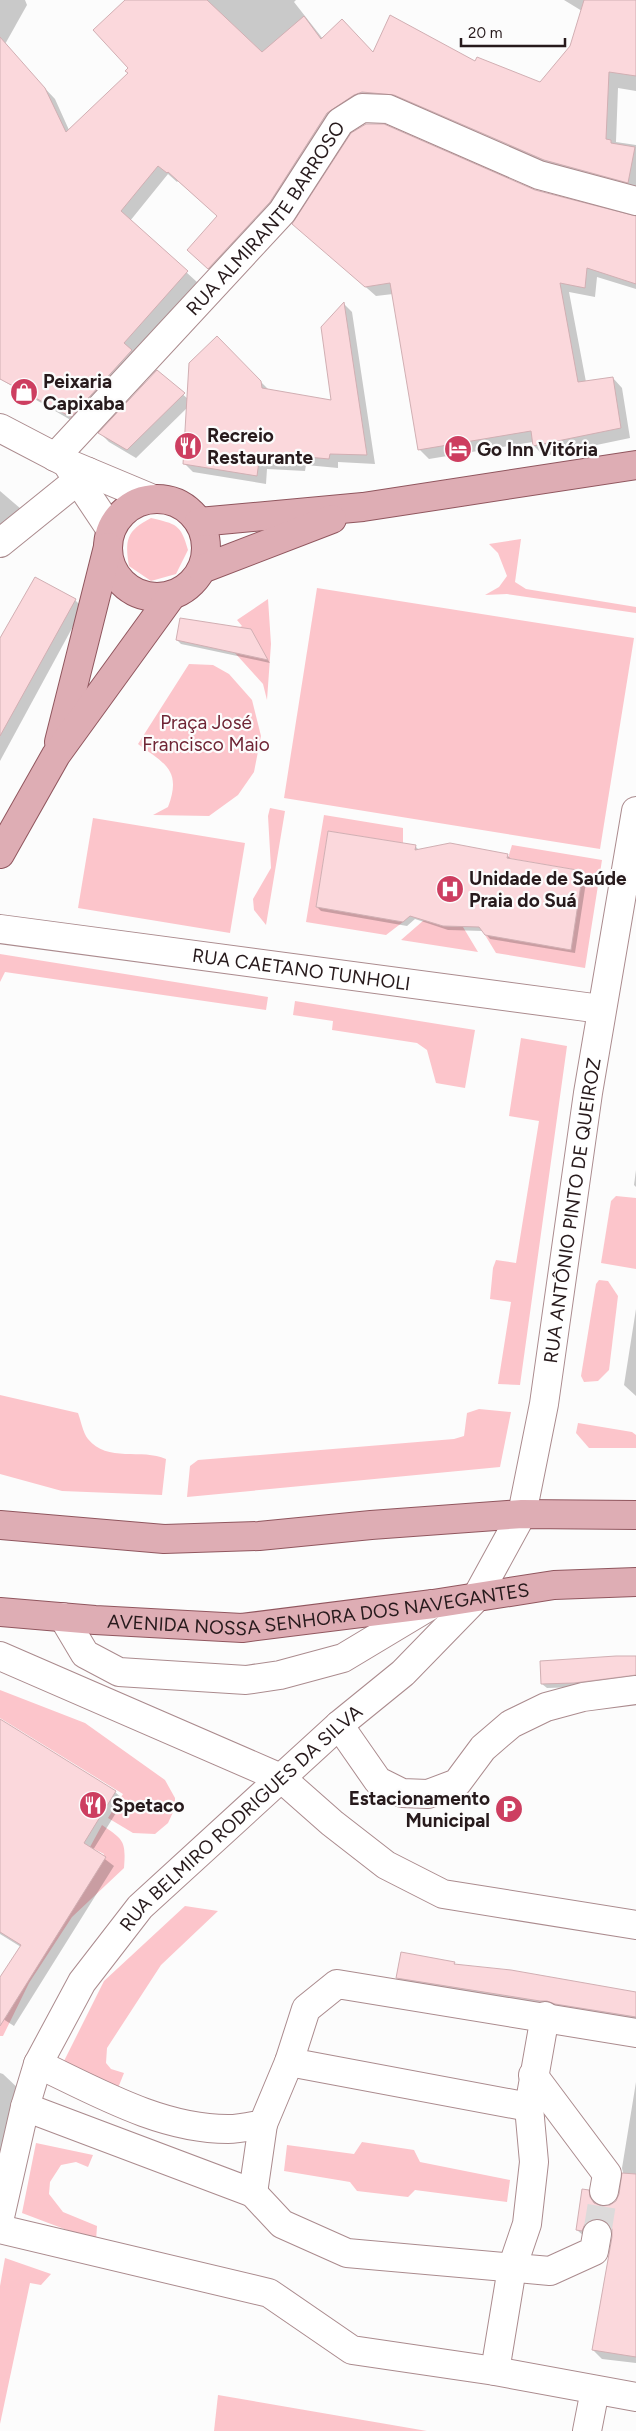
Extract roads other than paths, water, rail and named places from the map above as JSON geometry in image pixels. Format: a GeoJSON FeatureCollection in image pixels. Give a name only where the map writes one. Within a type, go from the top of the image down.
{"type":"FeatureCollection","features":[{"type":"Feature","properties":{"kind":"main road"},"geometry":{"type":"LineString","coordinates":[[199,522],[363,507],[636,465]]}},
{"type":"Feature","properties":{"kind":"main road"},"geometry":{"type":"LineString","coordinates":[[56,755],[109,539],[119,517],[138,502],[153,499],[173,502],[188,510],[199,522],[207,548],[202,569],[188,587],[172,595],[150,597],[132,590],[113,570],[109,539]]}},
{"type":"Feature","properties":{"kind":"main road"},"geometry":{"type":"LineString","coordinates":[[202,569],[363,507]]}},
{"type":"Feature","properties":{"kind":"main road"},"geometry":{"type":"LineString","coordinates":[[0,854],[56,755],[172,595]]}},
{"type":"Feature","properties":{"kind":"main road"},"geometry":{"type":"LineString","coordinates":[[0,1525],[164,1538],[259,1536],[371,1525],[522,1514],[636,1515]]}},
{"type":"Feature","properties":{"kind":"main road","name":"AVENIDA NOSSA SENHORA DOS NAVEGANTES"},"geometry":{"type":"LineString","coordinates":[[0,1612],[242,1628],[433,1604],[554,1585],[636,1582]]}},
{"type":"Feature","properties":{"kind":"street","name":"RUA ALMIRANTE BARROSO"},"geometry":{"type":"LineString","coordinates":[[0,543],[72,469],[282,212],[340,122],[362,108],[388,109],[539,175],[636,201]]}},
{"type":"Feature","properties":{"kind":"street"},"geometry":{"type":"LineString","coordinates":[[0,428],[72,469],[153,499]]}},
{"type":"Feature","properties":{"kind":"street"},"geometry":{"type":"LineString","coordinates":[[72,469],[109,539]]}},
{"type":"Feature","properties":{"kind":"street","name":"RUA ANTÔNIO PINTO DE QUEIROZ"},"geometry":{"type":"LineString","coordinates":[[476,1598],[522,1514],[544,1404],[601,1009],[632,857],[636,811]]}},
{"type":"Feature","properties":{"kind":"street","name":"RUA CAETANO TUNHOLI"},"geometry":{"type":"LineString","coordinates":[[0,929],[601,1009]]}},
{"type":"Feature","properties":{"kind":"street","name":"RUA BELMIRO RODRIGUES DA SILVA"},"geometry":{"type":"LineString","coordinates":[[0,2217],[25,2107],[38,2064],[82,1982],[140,1907],[339,1725],[403,1673],[476,1598]]}},
{"type":"Feature","properties":{"kind":"street"},"geometry":{"type":"LineString","coordinates":[[62,1617],[85,1654],[119,1672],[246,1680],[280,1675],[343,1658],[433,1604]]}},
{"type":"Feature","properties":{"kind":"street"},"geometry":{"type":"LineString","coordinates":[[0,1656],[281,1778],[332,1823],[386,1865],[443,1894],[636,1925]]}},
{"type":"Feature","properties":{"kind":"street"},"geometry":{"type":"LineString","coordinates":[[339,1725],[378,1780],[402,1793],[428,1794],[457,1783],[483,1748],[511,1724],[555,1704],[583,1697],[636,1690]]}},
{"type":"Feature","properties":{"kind":"street"},"geometry":{"type":"LineString","coordinates":[[253,2193],[263,2124],[289,2062],[306,2009],[336,1984],[636,2032]]}},
{"type":"Feature","properties":{"kind":"street"},"geometry":{"type":"LineString","coordinates":[[495,2371],[512,2268],[527,2224],[534,2162],[529,2107],[533,2074],[545,2016]]}},
{"type":"Feature","properties":{"kind":"street"},"geometry":{"type":"LineString","coordinates":[[289,2062],[529,2107]]}},
{"type":"Feature","properties":{"kind":"street"},"geometry":{"type":"LineString","coordinates":[[38,2064],[129,2107],[186,2124],[229,2129],[263,2124]]}},
{"type":"Feature","properties":{"kind":"street"},"geometry":{"type":"LineString","coordinates":[[533,2074],[607,2174],[604,2191]]}},
{"type":"Feature","properties":{"kind":"street"},"geometry":{"type":"LineString","coordinates":[[25,2107],[120,2141],[253,2193],[282,2224],[347,2253],[550,2272],[594,2251],[596,2234]]}},
{"type":"Feature","properties":{"kind":"street"},"geometry":{"type":"LineString","coordinates":[[0,2229],[269,2293],[352,2350],[495,2371],[636,2397]]}},
{"type":"Feature","properties":{"kind":"street"},"geometry":{"type":"LineString","coordinates":[[587,2431],[595,2390]]}},
{"type":"Feature","properties":{"kind":"tunnel"},"geometry":{"type":"LineString","coordinates":[[597,2234],[604,2191]]}},
{"type":"Feature","properties":{"kind":"place","name":"Peixaria Capixaba"},"geometry":{"type":"Point","coordinates":[24,392]}},
{"type":"Feature","properties":{"kind":"place","name":"Recreio Restaurante"},"geometry":{"type":"Point","coordinates":[188,446]}},
{"type":"Feature","properties":{"kind":"place","name":"Go Inn Vitória"},"geometry":{"type":"Point","coordinates":[458,449]}},
{"type":"Feature","properties":{"kind":"place","name":"Unidade de Saúde Praia do Suá"},"geometry":{"type":"Point","coordinates":[450,889]}},
{"type":"Feature","properties":{"kind":"place","name":"Spetaco"},"geometry":{"type":"Point","coordinates":[93,1805]}},
{"type":"Feature","properties":{"kind":"place","name":"Estacionamento Municipal"},"geometry":{"type":"Point","coordinates":[509,1809]}},
{"type":"Feature","properties":{"kind":"park label","name":"Praça José Francisco Maio"},"geometry":{"type":"Point","coordinates":[206,733]}}]}
